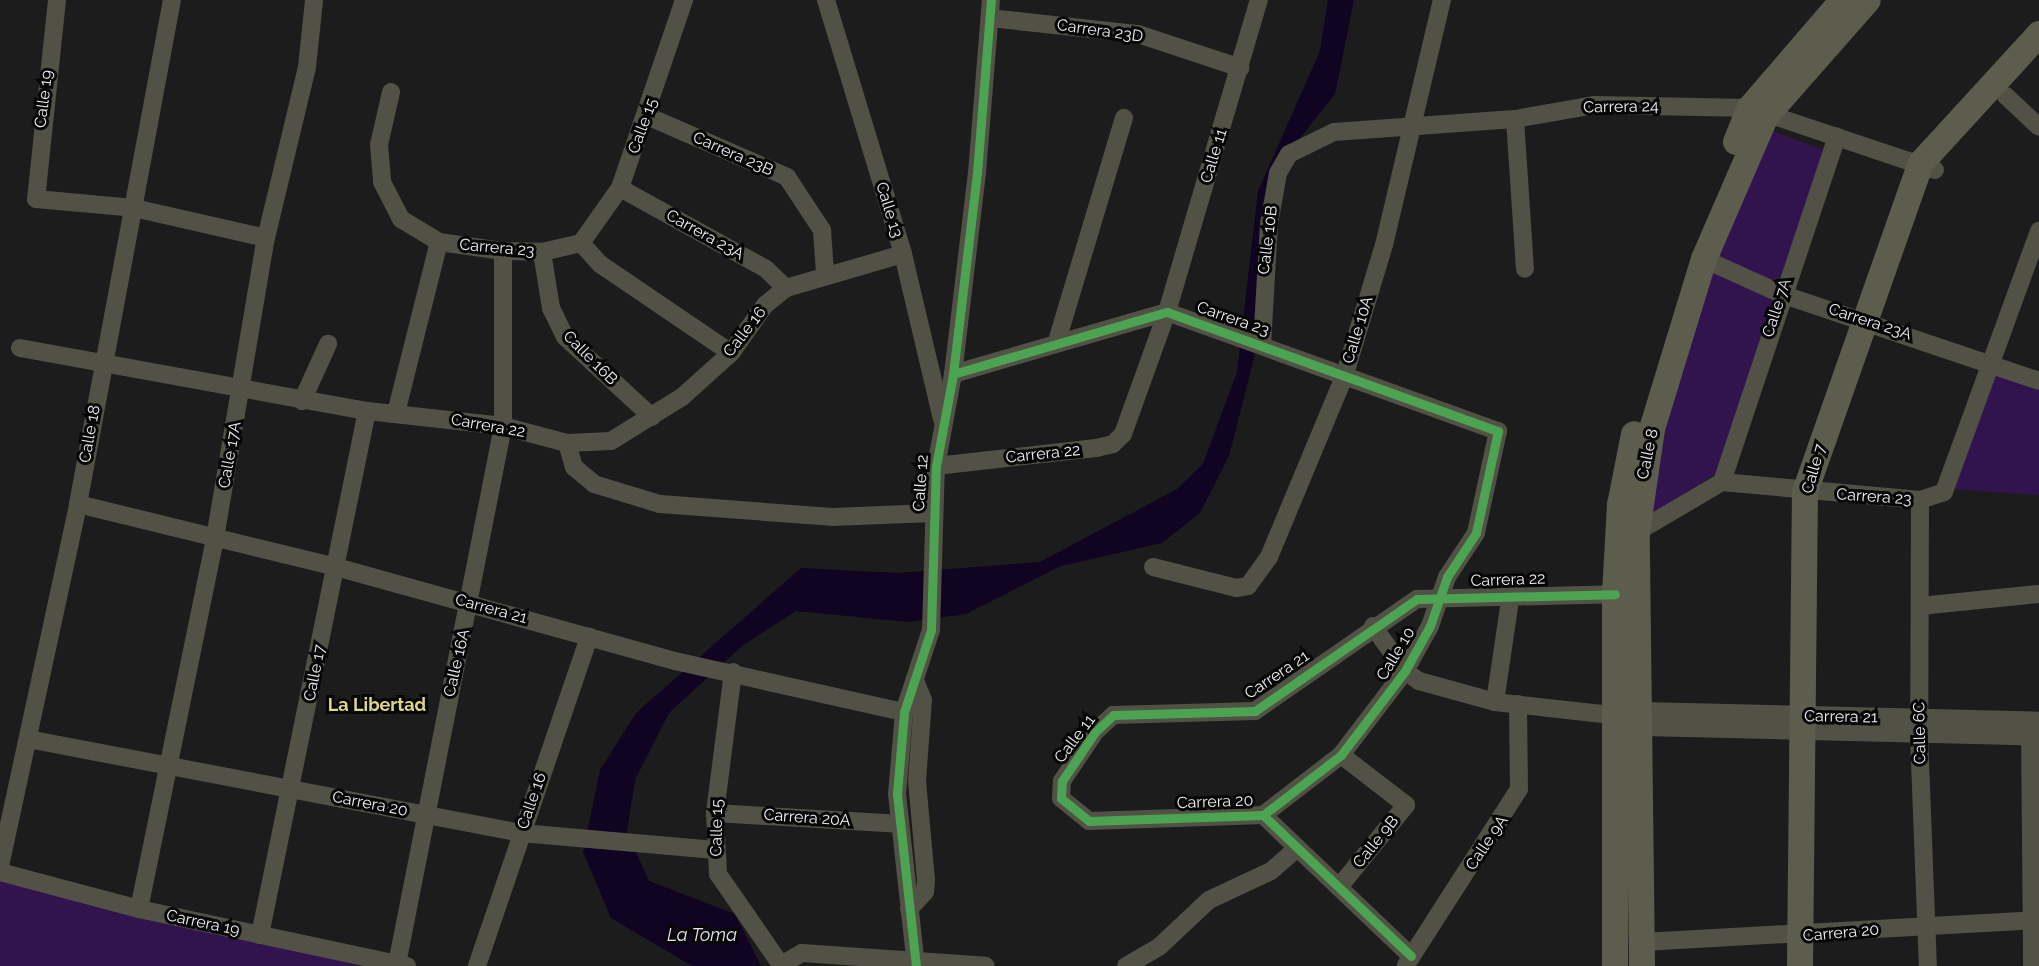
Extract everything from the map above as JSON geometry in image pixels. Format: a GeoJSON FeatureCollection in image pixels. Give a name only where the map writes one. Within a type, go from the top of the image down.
{"type":"FeatureCollection","features":[{"type":"Feature","properties":{"kind":"main road","name":"Calle 8"},"geometry":{"type":"LineString","coordinates":[[1615,966],[1611,715],[1615,594],[1620,505],[1637,423],[1687,266],[1758,112],[1843,0]]}},
{"type":"Feature","properties":{"kind":"main road","name":"Calle 8"},"geometry":{"type":"LineString","coordinates":[[1642,954],[1643,719],[1637,532],[1652,429],[1704,259],[1758,112],[1868,0]]}},
{"type":"Feature","properties":{"kind":"main road","name":"Calle 7"},"geometry":{"type":"LineString","coordinates":[[1800,966],[1805,937],[1806,725],[1812,492],[1870,322],[1928,166],[2039,34]]}},
{"type":"Feature","properties":{"kind":"main road","name":"Calle 7"},"geometry":{"type":"LineString","coordinates":[[1928,166],[2006,96],[2039,60]]}},
{"type":"Feature","properties":{"kind":"main road","name":"Calle 7"},"geometry":{"type":"LineString","coordinates":[[1805,937],[1812,966]]}},
{"type":"Feature","properties":{"kind":"street","name":"Calle 19"},"geometry":{"type":"LineString","coordinates":[[57,0],[36,199],[134,208]]}},
{"type":"Feature","properties":{"kind":"street","name":"Calle 18"},"geometry":{"type":"LineString","coordinates":[[0,866],[78,504],[102,361],[134,208],[172,0]]}},
{"type":"Feature","properties":{"kind":"street","name":"Calle 17A"},"geometry":{"type":"LineString","coordinates":[[139,909],[166,766],[214,538],[242,388],[266,238],[307,67],[314,0]]}},
{"type":"Feature","properties":{"kind":"street","name":"Calle 15"},"geometry":{"type":"LineString","coordinates":[[581,243],[620,188],[647,116],[684,0]]}},
{"type":"Feature","properties":{"kind":"street","name":"Calle 13"},"geometry":{"type":"LineString","coordinates":[[826,0],[903,254],[943,423]]}},
{"type":"Feature","properties":{"kind":"street","name":"Calle 11"},"geometry":{"type":"LineString","coordinates":[[1167,312],[1241,68],[1259,0]]}},
{"type":"Feature","properties":{"kind":"street","name":"Calle 10A"},"geometry":{"type":"LineString","coordinates":[[1153,567],[1236,588],[1257,577],[1345,374],[1413,124],[1442,0]]}},
{"type":"Feature","properties":{"kind":"street","name":"Carrera 23D"},"geometry":{"type":"LineString","coordinates":[[991,9],[1138,34],[1241,68]]}},
{"type":"Feature","properties":{"kind":"street","name":"Calle 12"},"geometry":{"type":"LineString","coordinates":[[916,965],[898,824],[904,712],[931,630],[936,558],[933,513],[936,466],[953,374],[991,9]]}},
{"type":"Feature","properties":{"kind":"street","name":"Carrera 23"},"geometry":{"type":"LineString","coordinates":[[391,92],[379,145],[382,182],[401,219],[439,242],[503,251],[542,252],[581,243]]}},
{"type":"Feature","properties":{"kind":"street"},"geometry":{"type":"LineString","coordinates":[[2006,96],[2039,127]]}},
{"type":"Feature","properties":{"kind":"street","name":"Carrera 24"},"geometry":{"type":"LineString","coordinates":[[1302,146],[1334,132],[1413,124],[1515,119],[1594,105],[1758,112],[1928,166]]}},
{"type":"Feature","properties":{"kind":"street","name":"Carrera 23B"},"geometry":{"type":"LineString","coordinates":[[647,116],[787,177],[822,230],[825,273]]}},
{"type":"Feature","properties":{"kind":"street"},"geometry":{"type":"LineString","coordinates":[[1058,341],[1124,118]]}},
{"type":"Feature","properties":{"kind":"street"},"geometry":{"type":"LineString","coordinates":[[1515,119],[1525,269]]}},
{"type":"Feature","properties":{"kind":"street","name":"Calle 7A"},"geometry":{"type":"LineString","coordinates":[[1722,482],[1781,294],[1837,137]]}},
{"type":"Feature","properties":{"kind":"street","name":"Calle 10B"},"geometry":{"type":"LineString","coordinates":[[1261,344],[1268,234],[1278,173],[1289,154],[1302,146]]}},
{"type":"Feature","properties":{"kind":"street","name":"Carrera 23A"},"geometry":{"type":"LineString","coordinates":[[620,188],[766,269],[786,288]]}},
{"type":"Feature","properties":{"kind":"street"},"geometry":{"type":"LineString","coordinates":[[134,208],[266,238]]}},
{"type":"Feature","properties":{"kind":"street"},"geometry":{"type":"LineString","coordinates":[[1989,362],[2039,231]]}},
{"type":"Feature","properties":{"kind":"street"},"geometry":{"type":"LineString","coordinates":[[396,413],[439,242]]}},
{"type":"Feature","properties":{"kind":"street"},"geometry":{"type":"LineString","coordinates":[[581,243],[600,264],[731,353]]}},
{"type":"Feature","properties":{"kind":"street","name":"Calle 16A"},"geometry":{"type":"LineString","coordinates":[[402,965],[422,815],[471,604],[502,426],[503,251]]}},
{"type":"Feature","properties":{"kind":"street","name":"Calle 16B"},"geometry":{"type":"LineString","coordinates":[[542,252],[550,308],[565,337],[652,417]]}},
{"type":"Feature","properties":{"kind":"street","name":"Calle 16"},"geometry":{"type":"LineString","coordinates":[[567,443],[611,441],[652,417],[731,353],[765,305],[786,288],[825,273],[903,254]]}},
{"type":"Feature","properties":{"kind":"street","name":"Carrera 23A"},"geometry":{"type":"LineString","coordinates":[[1704,259],[1781,294],[1989,362],[2039,381]]}},
{"type":"Feature","properties":{"kind":"street"},"geometry":{"type":"LineString","coordinates":[[953,374],[1058,341],[1167,312]]}},
{"type":"Feature","properties":{"kind":"street","name":"Carrera 23"},"geometry":{"type":"LineString","coordinates":[[1167,312],[1345,374],[1498,431]]}},
{"type":"Feature","properties":{"kind":"street","name":"Carrera 22"},"geometry":{"type":"LineString","coordinates":[[936,466],[1113,444],[1136,409],[1167,312]]}},
{"type":"Feature","properties":{"kind":"street"},"geometry":{"type":"LineString","coordinates":[[302,400],[328,344]]}},
{"type":"Feature","properties":{"kind":"street","name":"Carrera 22"},"geometry":{"type":"LineString","coordinates":[[20,348],[102,361],[367,411],[502,426],[567,443]]}},
{"type":"Feature","properties":{"kind":"street","name":"Carrera 23"},"geometry":{"type":"LineString","coordinates":[[1722,482],[1812,492],[1920,500],[1944,492],[1989,362]]}},
{"type":"Feature","properties":{"kind":"street","name":"Calle 17"},"geometry":{"type":"LineString","coordinates":[[260,935],[293,789],[367,411]]}},
{"type":"Feature","properties":{"kind":"street","name":"Calle 10"},"geometry":{"type":"LineString","coordinates":[[1263,816],[1341,756],[1404,671],[1438,598],[1476,533],[1498,431]]}},
{"type":"Feature","properties":{"kind":"street"},"geometry":{"type":"LineString","coordinates":[[567,443],[574,467],[594,484],[660,504],[832,517],[933,513]]}},
{"type":"Feature","properties":{"kind":"street"},"geometry":{"type":"LineString","coordinates":[[1637,532],[1722,482]]}},
{"type":"Feature","properties":{"kind":"street","name":"Calle 6C"},"geometry":{"type":"LineString","coordinates":[[1920,500],[1919,727],[1928,966]]}},
{"type":"Feature","properties":{"kind":"street","name":"Carrera 21"},"geometry":{"type":"LineString","coordinates":[[78,504],[336,567],[675,661],[904,712]]}},
{"type":"Feature","properties":{"kind":"street"},"geometry":{"type":"LineString","coordinates":[[1495,702],[1511,594]]}},
{"type":"Feature","properties":{"kind":"street","name":"Carrera 22"},"geometry":{"type":"LineString","coordinates":[[1373,626],[1417,599],[1511,594],[1615,594]]}},
{"type":"Feature","properties":{"kind":"street"},"geometry":{"type":"LineString","coordinates":[[1920,606],[2039,594]]}},
{"type":"Feature","properties":{"kind":"street"},"geometry":{"type":"LineString","coordinates":[[1373,626],[1404,671],[1419,681],[1495,702],[1611,715]]}},
{"type":"Feature","properties":{"kind":"street","name":"Carrera 21"},"geometry":{"type":"LineString","coordinates":[[1113,715],[1255,711],[1373,626]]}},
{"type":"Feature","properties":{"kind":"street","name":"Calle 16"},"geometry":{"type":"LineString","coordinates":[[477,966],[589,637]]}},
{"type":"Feature","properties":{"kind":"street","name":"Calle 15"},"geometry":{"type":"LineString","coordinates":[[728,671],[715,813],[715,850],[726,892],[781,966]]}},
{"type":"Feature","properties":{"kind":"street"},"geometry":{"type":"LineString","coordinates":[[909,909],[925,892],[926,880],[916,781],[923,700],[915,680]]}},
{"type":"Feature","properties":{"kind":"street","name":"Calle 9A"},"geometry":{"type":"LineString","coordinates":[[1408,961],[1519,789],[1518,704]]}},
{"type":"Feature","properties":{"kind":"street","name":"Calle 11"},"geometry":{"type":"LineString","coordinates":[[1073,813],[1061,798],[1062,782],[1095,732],[1113,715]]}},
{"type":"Feature","properties":{"kind":"street","name":"Carrera 21"},"geometry":{"type":"LineString","coordinates":[[1643,719],[1806,725],[2034,729]]}},
{"type":"Feature","properties":{"kind":"street"},"geometry":{"type":"LineString","coordinates":[[2032,966],[2034,729]]}},
{"type":"Feature","properties":{"kind":"street","name":"Carrera 20"},"geometry":{"type":"LineString","coordinates":[[28,739],[521,833],[715,850]]}},
{"type":"Feature","properties":{"kind":"street","name":"Calle 9B"},"geometry":{"type":"LineString","coordinates":[[1339,887],[1406,805],[1341,756]]}},
{"type":"Feature","properties":{"kind":"street","name":"Carrera 20A"},"geometry":{"type":"LineString","coordinates":[[715,813],[898,824]]}},
{"type":"Feature","properties":{"kind":"street","name":"Carrera 20"},"geometry":{"type":"LineString","coordinates":[[1073,813],[1089,821],[1263,816],[1339,887],[1408,961]]}},
{"type":"Feature","properties":{"kind":"street"},"geometry":{"type":"LineString","coordinates":[[1132,964],[1209,900],[1271,871],[1297,848]]}},
{"type":"Feature","properties":{"kind":"street","name":"Carrera 19"},"geometry":{"type":"LineString","coordinates":[[0,872],[139,909],[402,965]]}},
{"type":"Feature","properties":{"kind":"street","name":"Carrera 20"},"geometry":{"type":"LineString","coordinates":[[1642,954],[1928,925],[2034,920]]}},
{"type":"Feature","properties":{"kind":"street"},"geometry":{"type":"LineString","coordinates":[[781,966],[802,953],[916,965],[986,966]]}},
{"type":"Feature","properties":{"kind":"shaded area"},"geometry":{"type":"Polygon","coordinates":[[[1768,129],[1824,150],[1717,473],[1649,516],[1649,470],[1713,263],[1768,129]]]}},
{"type":"Feature","properties":{"kind":"shaded area"},"geometry":{"type":"Polygon","coordinates":[[[1993,367],[2039,384],[2039,495],[1950,489],[1993,367]]]}},
{"type":"Feature","properties":{"kind":"shaded area"},"geometry":{"type":"Polygon","coordinates":[[[0,872],[408,966],[0,966],[0,872]]]}},
{"type":"Feature","properties":{"kind":"water","name":"La Toma"},"geometry":{"type":"Polygon","coordinates":[[[1328,0],[1354,0],[1335,94],[1276,168],[1254,358],[1229,456],[1200,513],[1162,543],[1061,566],[966,614],[908,622],[796,611],[742,646],[669,713],[635,780],[627,832],[649,881],[735,914],[761,966],[692,966],[611,918],[583,852],[600,770],[636,713],[801,568],[898,573],[1040,562],[1177,489],[1203,464],[1237,372],[1258,191],[1320,51],[1328,0]]]}},
{"type":"Feature","properties":{"kind":"cycle path"},"geometry":{"type":"LineString","coordinates":[[916,966],[897,794],[904,712],[931,630],[936,466],[953,374],[977,173],[991,0]]}},
{"type":"Feature","properties":{"kind":"cycle path"},"geometry":{"type":"LineString","coordinates":[[953,374],[1167,312],[1498,431],[1476,533],[1447,577],[1430,626],[1405,671],[1341,755],[1263,815]]}},
{"type":"Feature","properties":{"kind":"cycle path"},"geometry":{"type":"LineString","coordinates":[[1411,956],[1263,815],[1089,821],[1061,798],[1062,781],[1095,732],[1113,715],[1255,711],[1417,599],[1615,594]]}},
{"type":"Feature","properties":{"kind":"district","name":"La Libertad"},"geometry":{"type":"Point","coordinates":[377,705]}}]}
